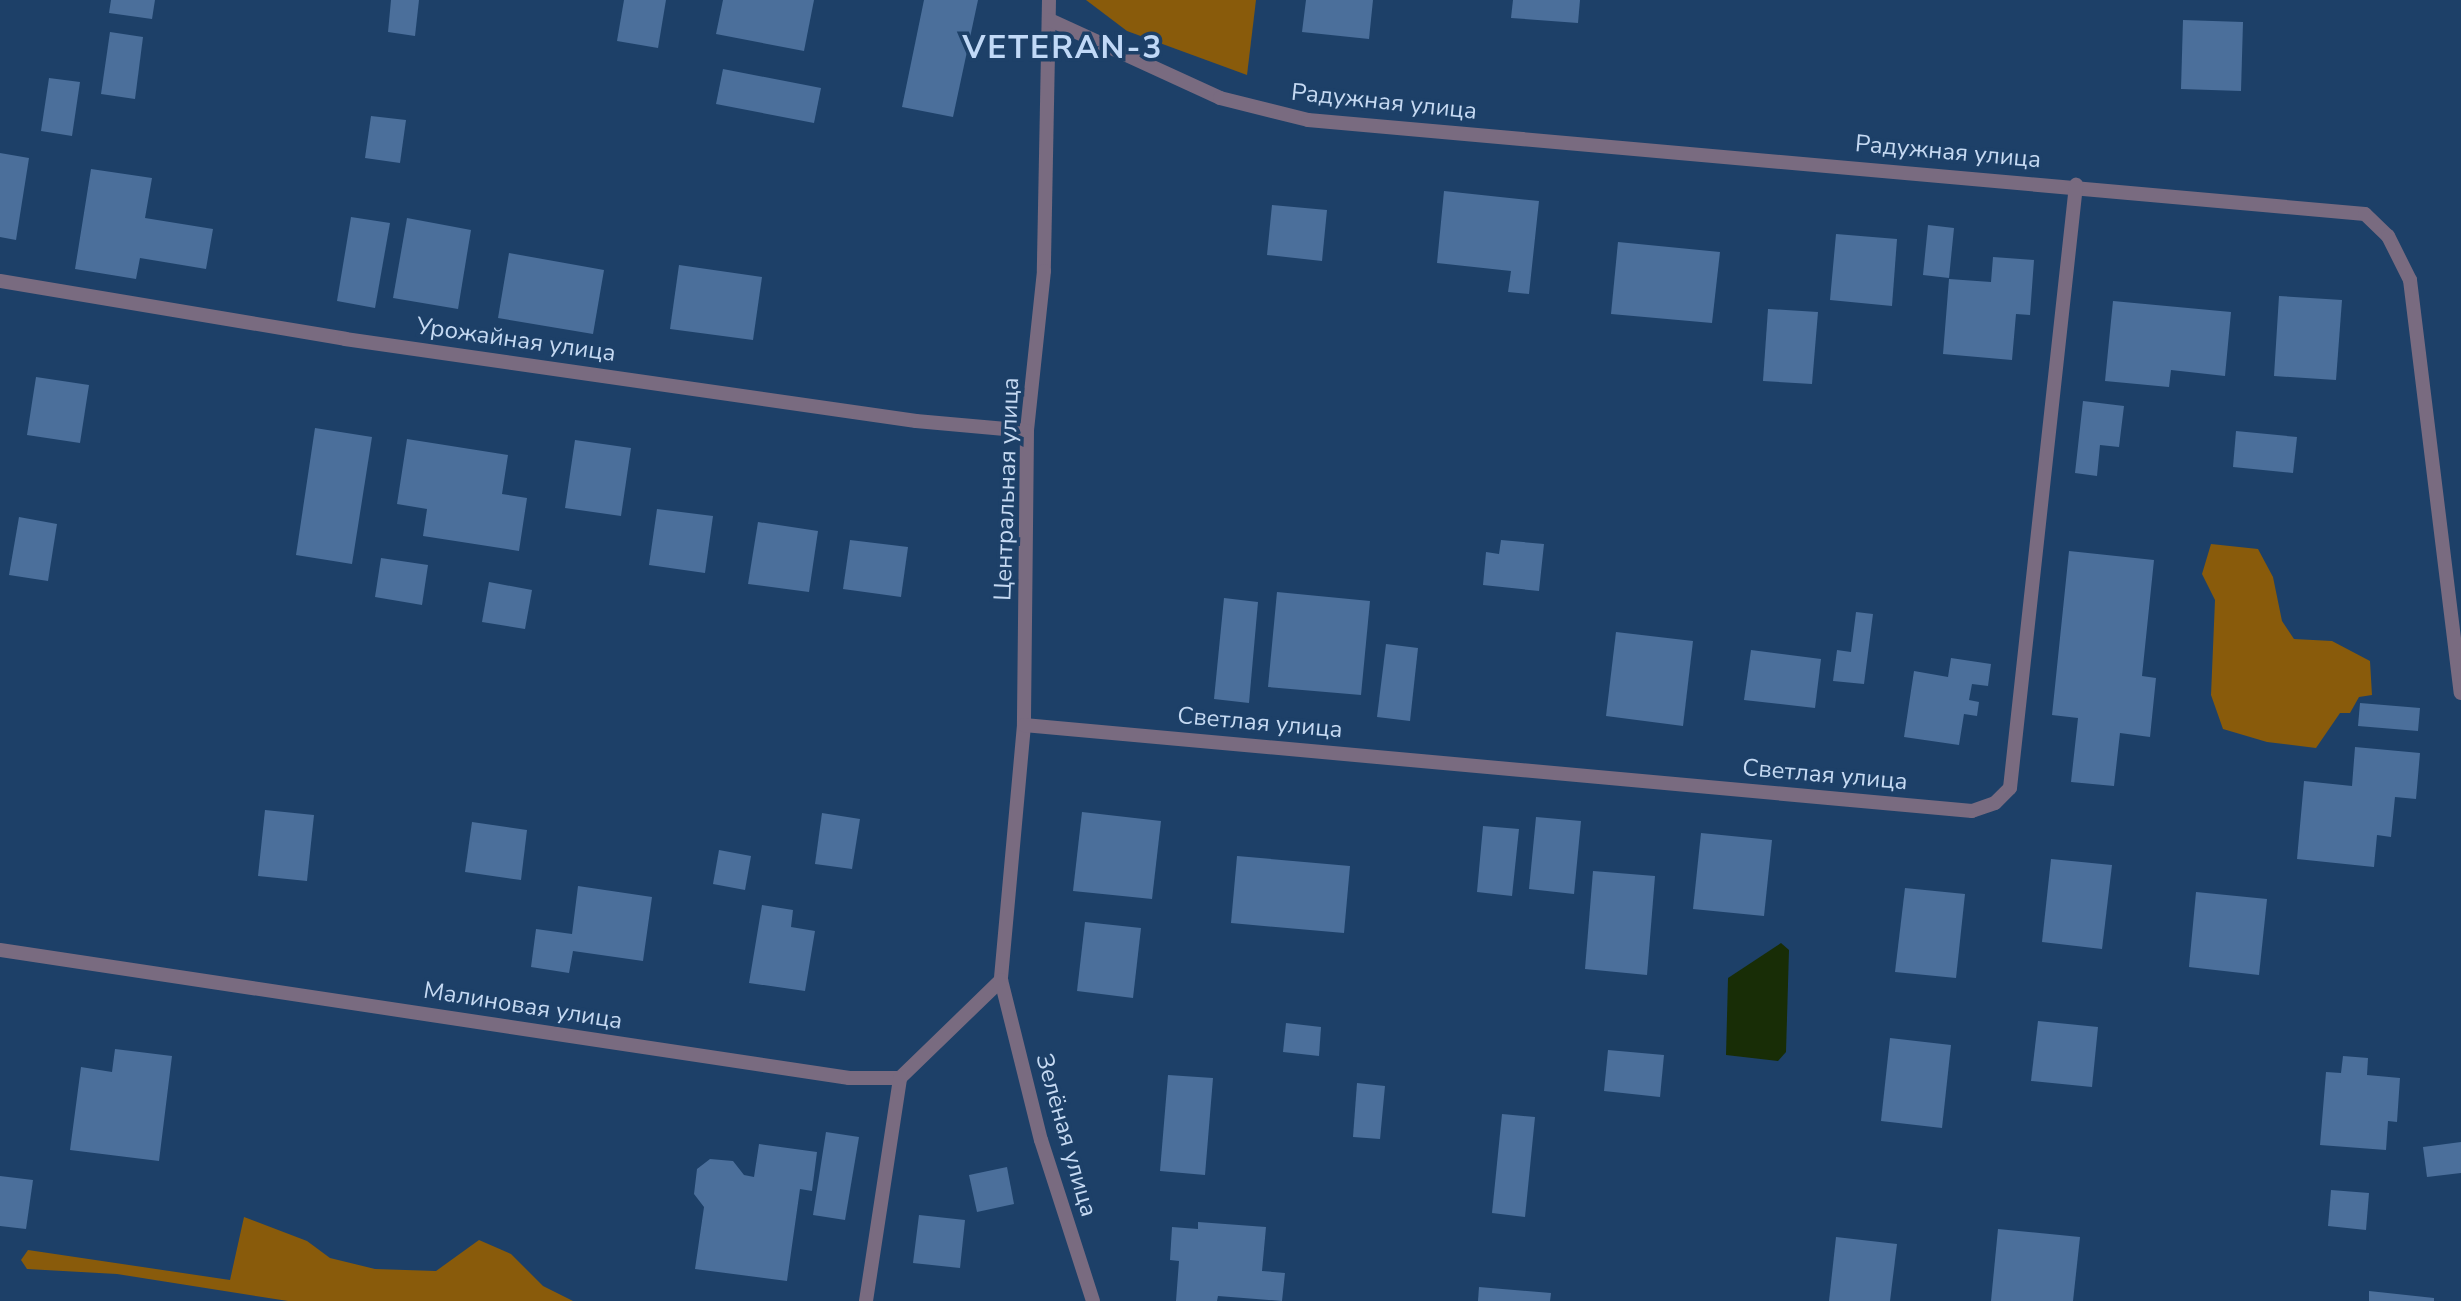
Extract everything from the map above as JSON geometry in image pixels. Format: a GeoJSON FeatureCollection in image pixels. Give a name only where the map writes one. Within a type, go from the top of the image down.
{"type":"FeatureCollection","features":[{"type":"Feature","properties":{"kind":"street","name":"Центральная улица"},"geometry":{"type":"LineString","coordinates":[[1001,980],[1024,725],[1027,432],[1044,271],[1049,0]]}},
{"type":"Feature","properties":{"kind":"street","name":"Радужная улица"},"geometry":{"type":"LineString","coordinates":[[1050,20],[1220,98],[1308,120],[2076,185],[2365,214],[2388,236],[2410,281],[2461,692]]}},
{"type":"Feature","properties":{"kind":"street","name":"Светлая улица"},"geometry":{"type":"LineString","coordinates":[[1024,725],[1972,811],[1995,803],[2010,788],[2076,185]]}},
{"type":"Feature","properties":{"kind":"street","name":"Урожайная улица"},"geometry":{"type":"LineString","coordinates":[[0,281],[345,339],[916,421],[1027,432]]}},
{"type":"Feature","properties":{"kind":"street","name":"Малиновая улица"},"geometry":{"type":"LineString","coordinates":[[0,950],[849,1079],[900,1079]]}},
{"type":"Feature","properties":{"kind":"street"},"geometry":{"type":"LineString","coordinates":[[866,1301],[900,1079],[1001,980]]}},
{"type":"Feature","properties":{"kind":"street","name":"Зелёная улица"},"geometry":{"type":"LineString","coordinates":[[1001,980],[1041,1140],[1093,1301]]}},
{"type":"Feature","properties":{"kind":"shaded area"},"geometry":{"type":"Polygon","coordinates":[[[1086,0],[1256,0],[1247,75],[1127,31],[1086,0]]]}},
{"type":"Feature","properties":{"kind":"shaded area"},"geometry":{"type":"Polygon","coordinates":[[[2211,544],[2258,549],[2273,577],[2282,621],[2294,639],[2332,641],[2370,661],[2372,695],[2359,697],[2350,713],[2340,713],[2316,748],[2267,742],[2223,729],[2211,695],[2215,600],[2202,574],[2211,544]]]}},
{"type":"Feature","properties":{"kind":"shaded area"},"geometry":{"type":"Polygon","coordinates":[[[1781,943],[1789,950],[1786,1052],[1778,1061],[1726,1055],[1728,978],[1781,943]]]}},
{"type":"Feature","properties":{"kind":"shaded area"},"geometry":{"type":"Polygon","coordinates":[[[244,1217],[307,1241],[330,1258],[375,1269],[436,1271],[479,1240],[511,1254],[543,1286],[573,1301],[288,1301],[117,1274],[27,1269],[21,1260],[28,1250],[230,1280],[244,1217]]]}},
{"type":"Feature","properties":{"kind":"building"},"geometry":{"type":"Polygon","coordinates":[[[111,0],[155,0],[152,19],[109,13],[111,0]]]}},
{"type":"Feature","properties":{"kind":"building"},"geometry":{"type":"Polygon","coordinates":[[[391,0],[419,0],[415,36],[388,32],[391,0]]]}},
{"type":"Feature","properties":{"kind":"building"},"geometry":{"type":"Polygon","coordinates":[[[624,0],[666,0],[658,48],[617,41],[624,0]]]}},
{"type":"Feature","properties":{"kind":"building"},"geometry":{"type":"Polygon","coordinates":[[[723,0],[814,0],[804,51],[716,34],[723,0]]]}},
{"type":"Feature","properties":{"kind":"building"},"geometry":{"type":"Polygon","coordinates":[[[924,0],[978,0],[953,117],[902,107],[924,0]]]}},
{"type":"Feature","properties":{"kind":"building"},"geometry":{"type":"Polygon","coordinates":[[[1306,0],[1373,0],[1369,39],[1302,32],[1306,0]]]}},
{"type":"Feature","properties":{"kind":"building"},"geometry":{"type":"Polygon","coordinates":[[[1513,0],[1580,0],[1578,23],[1511,18],[1513,0]]]}},
{"type":"Feature","properties":{"kind":"building"},"geometry":{"type":"Polygon","coordinates":[[[2183,20],[2243,22],[2241,91],[2181,89],[2183,20]]]}},
{"type":"Feature","properties":{"kind":"building"},"geometry":{"type":"Polygon","coordinates":[[[110,32],[143,37],[135,99],[101,94],[110,32]]]}},
{"type":"Feature","properties":{"kind":"building"},"geometry":{"type":"Polygon","coordinates":[[[723,69],[821,88],[814,123],[716,104],[723,69]]]}},
{"type":"Feature","properties":{"kind":"building"},"geometry":{"type":"Polygon","coordinates":[[[49,78],[80,82],[72,136],[41,131],[49,78]]]}},
{"type":"Feature","properties":{"kind":"building"},"geometry":{"type":"Polygon","coordinates":[[[371,116],[406,120],[400,163],[365,158],[371,116]]]}},
{"type":"Feature","properties":{"kind":"building"},"geometry":{"type":"Polygon","coordinates":[[[0,153],[29,158],[16,240],[0,237],[0,153]]]}},
{"type":"Feature","properties":{"kind":"building"},"geometry":{"type":"Polygon","coordinates":[[[91,169],[152,178],[145,218],[213,229],[206,269],[140,258],[136,279],[75,269],[91,169]]]}},
{"type":"Feature","properties":{"kind":"building"},"geometry":{"type":"Polygon","coordinates":[[[1444,191],[1539,201],[1529,294],[1508,292],[1511,271],[1437,263],[1444,191]]]}},
{"type":"Feature","properties":{"kind":"building"},"geometry":{"type":"Polygon","coordinates":[[[1272,205],[1327,210],[1322,261],[1267,255],[1272,205]]]}},
{"type":"Feature","properties":{"kind":"building"},"geometry":{"type":"Polygon","coordinates":[[[351,217],[390,223],[375,308],[337,301],[351,217]]]}},
{"type":"Feature","properties":{"kind":"building"},"geometry":{"type":"Polygon","coordinates":[[[407,218],[471,230],[458,309],[393,298],[407,218]]]}},
{"type":"Feature","properties":{"kind":"building"},"geometry":{"type":"Polygon","coordinates":[[[1928,225],[1954,228],[1949,278],[1923,275],[1928,225]]]}},
{"type":"Feature","properties":{"kind":"building"},"geometry":{"type":"Polygon","coordinates":[[[1836,234],[1897,239],[1892,306],[1830,300],[1836,234]]]}},
{"type":"Feature","properties":{"kind":"building"},"geometry":{"type":"Polygon","coordinates":[[[1618,242],[1720,252],[1712,323],[1611,314],[1618,242]]]}},
{"type":"Feature","properties":{"kind":"building"},"geometry":{"type":"Polygon","coordinates":[[[509,253],[604,270],[593,334],[498,318],[509,253]]]}},
{"type":"Feature","properties":{"kind":"building"},"geometry":{"type":"Polygon","coordinates":[[[1993,257],[2034,260],[2030,315],[2016,314],[2012,360],[1943,354],[1949,279],[1991,282],[1993,257]]]}},
{"type":"Feature","properties":{"kind":"building"},"geometry":{"type":"Polygon","coordinates":[[[679,265],[762,277],[753,340],[670,329],[679,265]]]}},
{"type":"Feature","properties":{"kind":"building"},"geometry":{"type":"Polygon","coordinates":[[[2279,296],[2342,300],[2336,380],[2274,376],[2279,296]]]}},
{"type":"Feature","properties":{"kind":"building"},"geometry":{"type":"Polygon","coordinates":[[[2113,301],[2231,312],[2225,376],[2171,370],[2169,387],[2105,381],[2113,301]]]}},
{"type":"Feature","properties":{"kind":"building"},"geometry":{"type":"Polygon","coordinates":[[[1768,309],[1818,312],[1812,384],[1763,381],[1768,309]]]}},
{"type":"Feature","properties":{"kind":"building"},"geometry":{"type":"Polygon","coordinates":[[[36,377],[89,385],[80,443],[27,435],[36,377]]]}},
{"type":"Feature","properties":{"kind":"building"},"geometry":{"type":"Polygon","coordinates":[[[2083,401],[2124,406],[2119,447],[2100,445],[2097,476],[2075,473],[2083,401]]]}},
{"type":"Feature","properties":{"kind":"building"},"geometry":{"type":"Polygon","coordinates":[[[315,428],[372,437],[352,564],[296,555],[315,428]]]}},
{"type":"Feature","properties":{"kind":"building"},"geometry":{"type":"Polygon","coordinates":[[[2236,431],[2297,437],[2293,473],[2233,467],[2236,431]]]}},
{"type":"Feature","properties":{"kind":"building"},"geometry":{"type":"Polygon","coordinates":[[[407,439],[508,455],[502,494],[527,498],[519,551],[423,536],[427,509],[397,504],[407,439]]]}},
{"type":"Feature","properties":{"kind":"building"},"geometry":{"type":"Polygon","coordinates":[[[575,440],[631,448],[621,516],[565,508],[575,440]]]}},
{"type":"Feature","properties":{"kind":"building"},"geometry":{"type":"Polygon","coordinates":[[[657,509],[713,516],[705,573],[649,565],[657,509]]]}},
{"type":"Feature","properties":{"kind":"building"},"geometry":{"type":"Polygon","coordinates":[[[19,517],[57,524],[48,581],[9,575],[19,517]]]}},
{"type":"Feature","properties":{"kind":"building"},"geometry":{"type":"Polygon","coordinates":[[[758,522],[818,531],[809,592],[748,584],[758,522]]]}},
{"type":"Feature","properties":{"kind":"building"},"geometry":{"type":"Polygon","coordinates":[[[850,540],[908,547],[901,597],[843,589],[850,540]]]}},
{"type":"Feature","properties":{"kind":"building"},"geometry":{"type":"Polygon","coordinates":[[[1501,540],[1544,544],[1539,591],[1483,585],[1486,552],[1499,554],[1501,540]]]}},
{"type":"Feature","properties":{"kind":"building"},"geometry":{"type":"Polygon","coordinates":[[[2069,551],[2154,560],[2142,676],[2156,678],[2150,737],[2120,733],[2114,786],[2071,782],[2078,718],[2052,715],[2069,551]]]}},
{"type":"Feature","properties":{"kind":"building"},"geometry":{"type":"Polygon","coordinates":[[[381,558],[428,565],[422,605],[375,597],[381,558]]]}},
{"type":"Feature","properties":{"kind":"building"},"geometry":{"type":"Polygon","coordinates":[[[489,582],[532,590],[525,629],[482,622],[489,582]]]}},
{"type":"Feature","properties":{"kind":"building"},"geometry":{"type":"Polygon","coordinates":[[[1277,592],[1370,601],[1361,695],[1268,687],[1277,592]]]}},
{"type":"Feature","properties":{"kind":"building"},"geometry":{"type":"Polygon","coordinates":[[[1224,598],[1258,602],[1249,703],[1214,699],[1224,598]]]}},
{"type":"Feature","properties":{"kind":"building"},"geometry":{"type":"Polygon","coordinates":[[[1856,612],[1873,614],[1864,684],[1833,681],[1837,650],[1851,652],[1856,612]]]}},
{"type":"Feature","properties":{"kind":"building"},"geometry":{"type":"Polygon","coordinates":[[[1616,632],[1693,641],[1683,726],[1606,716],[1616,632]]]}},
{"type":"Feature","properties":{"kind":"building"},"geometry":{"type":"Polygon","coordinates":[[[1386,644],[1418,648],[1410,721],[1377,717],[1386,644]]]}},
{"type":"Feature","properties":{"kind":"building"},"geometry":{"type":"Polygon","coordinates":[[[1751,650],[1821,659],[1815,708],[1744,700],[1751,650]]]}},
{"type":"Feature","properties":{"kind":"building"},"geometry":{"type":"Polygon","coordinates":[[[1951,658],[1991,664],[1988,686],[1972,684],[1969,700],[1979,702],[1977,716],[1964,714],[1959,745],[1904,737],[1914,671],[1948,677],[1951,658]]]}},
{"type":"Feature","properties":{"kind":"building"},"geometry":{"type":"Polygon","coordinates":[[[2360,703],[2420,708],[2418,731],[2358,726],[2360,703]]]}},
{"type":"Feature","properties":{"kind":"building"},"geometry":{"type":"Polygon","coordinates":[[[2355,747],[2420,753],[2416,799],[2395,797],[2391,837],[2377,835],[2374,867],[2297,859],[2304,781],[2352,786],[2355,747]]]}},
{"type":"Feature","properties":{"kind":"building"},"geometry":{"type":"Polygon","coordinates":[[[265,810],[314,815],[307,881],[258,876],[265,810]]]}},
{"type":"Feature","properties":{"kind":"building"},"geometry":{"type":"Polygon","coordinates":[[[1082,812],[1161,821],[1152,899],[1073,891],[1082,812]]]}},
{"type":"Feature","properties":{"kind":"building"},"geometry":{"type":"Polygon","coordinates":[[[822,813],[860,819],[852,869],[815,864],[822,813]]]}},
{"type":"Feature","properties":{"kind":"building"},"geometry":{"type":"Polygon","coordinates":[[[1536,817],[1581,821],[1574,894],[1529,889],[1536,817]]]}},
{"type":"Feature","properties":{"kind":"building"},"geometry":{"type":"Polygon","coordinates":[[[472,822],[527,830],[521,880],[465,872],[472,822]]]}},
{"type":"Feature","properties":{"kind":"building"},"geometry":{"type":"Polygon","coordinates":[[[1483,826],[1519,829],[1512,896],[1477,892],[1483,826]]]}},
{"type":"Feature","properties":{"kind":"building"},"geometry":{"type":"Polygon","coordinates":[[[1701,833],[1772,840],[1764,916],[1693,909],[1701,833]]]}},
{"type":"Feature","properties":{"kind":"building"},"geometry":{"type":"Polygon","coordinates":[[[719,850],[751,856],[745,890],[713,884],[719,850]]]}},
{"type":"Feature","properties":{"kind":"building"},"geometry":{"type":"Polygon","coordinates":[[[1237,856],[1350,866],[1344,933],[1231,923],[1237,856]]]}},
{"type":"Feature","properties":{"kind":"building"},"geometry":{"type":"Polygon","coordinates":[[[2051,859],[2112,865],[2102,949],[2042,942],[2051,859]]]}},
{"type":"Feature","properties":{"kind":"building"},"geometry":{"type":"Polygon","coordinates":[[[1593,871],[1655,876],[1647,975],[1585,969],[1593,871]]]}},
{"type":"Feature","properties":{"kind":"building"},"geometry":{"type":"Polygon","coordinates":[[[578,886],[652,897],[643,961],[573,951],[569,973],[531,967],[536,929],[572,934],[578,886]]]}},
{"type":"Feature","properties":{"kind":"building"},"geometry":{"type":"Polygon","coordinates":[[[1905,888],[1965,894],[1956,978],[1895,972],[1905,888]]]}},
{"type":"Feature","properties":{"kind":"building"},"geometry":{"type":"Polygon","coordinates":[[[2196,892],[2267,899],[2259,975],[2189,967],[2196,892]]]}},
{"type":"Feature","properties":{"kind":"building"},"geometry":{"type":"Polygon","coordinates":[[[762,905],[793,910],[791,927],[815,931],[805,991],[749,983],[762,905]]]}},
{"type":"Feature","properties":{"kind":"building"},"geometry":{"type":"Polygon","coordinates":[[[1085,922],[1141,928],[1133,998],[1077,991],[1085,922]]]}},
{"type":"Feature","properties":{"kind":"building"},"geometry":{"type":"Polygon","coordinates":[[[2038,1021],[2098,1027],[2092,1087],[2031,1081],[2038,1021]]]}},
{"type":"Feature","properties":{"kind":"building"},"geometry":{"type":"Polygon","coordinates":[[[1286,1023],[1321,1027],[1319,1056],[1283,1052],[1286,1023]]]}},
{"type":"Feature","properties":{"kind":"building"},"geometry":{"type":"Polygon","coordinates":[[[1890,1038],[1951,1045],[1942,1128],[1881,1121],[1890,1038]]]}},
{"type":"Feature","properties":{"kind":"building"},"geometry":{"type":"Polygon","coordinates":[[[115,1049],[172,1056],[159,1161],[70,1150],[81,1067],[112,1072],[115,1049]]]}},
{"type":"Feature","properties":{"kind":"building"},"geometry":{"type":"Polygon","coordinates":[[[1608,1050],[1664,1055],[1660,1097],[1604,1091],[1608,1050]]]}},
{"type":"Feature","properties":{"kind":"building"},"geometry":{"type":"Polygon","coordinates":[[[2343,1056],[2368,1058],[2367,1075],[2400,1078],[2397,1122],[2388,1121],[2386,1150],[2320,1145],[2326,1072],[2341,1073],[2343,1056]]]}},
{"type":"Feature","properties":{"kind":"building"},"geometry":{"type":"Polygon","coordinates":[[[1168,1075],[1213,1078],[1205,1175],[1160,1171],[1168,1075]]]}},
{"type":"Feature","properties":{"kind":"building"},"geometry":{"type":"Polygon","coordinates":[[[1357,1083],[1385,1086],[1380,1139],[1353,1137],[1357,1083]]]}},
{"type":"Feature","properties":{"kind":"building"},"geometry":{"type":"Polygon","coordinates":[[[1502,1114],[1535,1117],[1525,1217],[1492,1213],[1502,1114]]]}},
{"type":"Feature","properties":{"kind":"building"},"geometry":{"type":"Polygon","coordinates":[[[826,1132],[859,1137],[845,1220],[813,1215],[826,1132]]]}},
{"type":"Feature","properties":{"kind":"building"},"geometry":{"type":"Polygon","coordinates":[[[2461,1142],[2461,1173],[2427,1177],[2423,1147],[2461,1142]]]}},
{"type":"Feature","properties":{"kind":"building"},"geometry":{"type":"Polygon","coordinates":[[[759,1144],[817,1152],[812,1191],[800,1189],[787,1281],[695,1269],[704,1207],[694,1194],[697,1169],[710,1159],[733,1161],[744,1175],[754,1177],[759,1144]]]}},
{"type":"Feature","properties":{"kind":"building"},"geometry":{"type":"Polygon","coordinates":[[[1007,1167],[1014,1204],[977,1212],[969,1175],[1007,1167]]]}},
{"type":"Feature","properties":{"kind":"building"},"geometry":{"type":"Polygon","coordinates":[[[0,1176],[33,1180],[26,1229],[0,1226],[0,1176]]]}},
{"type":"Feature","properties":{"kind":"building"},"geometry":{"type":"Polygon","coordinates":[[[2331,1190],[2369,1193],[2366,1230],[2328,1226],[2331,1190]]]}},
{"type":"Feature","properties":{"kind":"building"},"geometry":{"type":"Polygon","coordinates":[[[919,1215],[965,1220],[960,1268],[913,1263],[919,1215]]]}},
{"type":"Feature","properties":{"kind":"building"},"geometry":{"type":"Polygon","coordinates":[[[1198,1222],[1266,1227],[1262,1271],[1285,1273],[1282,1301],[1218,1296],[1217,1301],[1176,1301],[1179,1261],[1170,1260],[1172,1227],[1198,1229],[1198,1222]]]}},
{"type":"Feature","properties":{"kind":"building"},"geometry":{"type":"Polygon","coordinates":[[[1998,1229],[2080,1237],[2073,1301],[1991,1301],[1998,1229]]]}},
{"type":"Feature","properties":{"kind":"building"},"geometry":{"type":"Polygon","coordinates":[[[1836,1237],[1897,1244],[1890,1301],[1829,1301],[1836,1237]]]}},
{"type":"Feature","properties":{"kind":"building"},"geometry":{"type":"Polygon","coordinates":[[[1479,1287],[1551,1293],[1550,1301],[1478,1301],[1479,1287]]]}},
{"type":"Feature","properties":{"kind":"building"},"geometry":{"type":"Polygon","coordinates":[[[2369,1291],[2434,1298],[2434,1301],[2369,1301],[2369,1291]]]}},
{"type":"Feature","properties":{"kind":"district","name":"VETERAN-3"},"geometry":{"type":"Point","coordinates":[1063,48]}}]}
